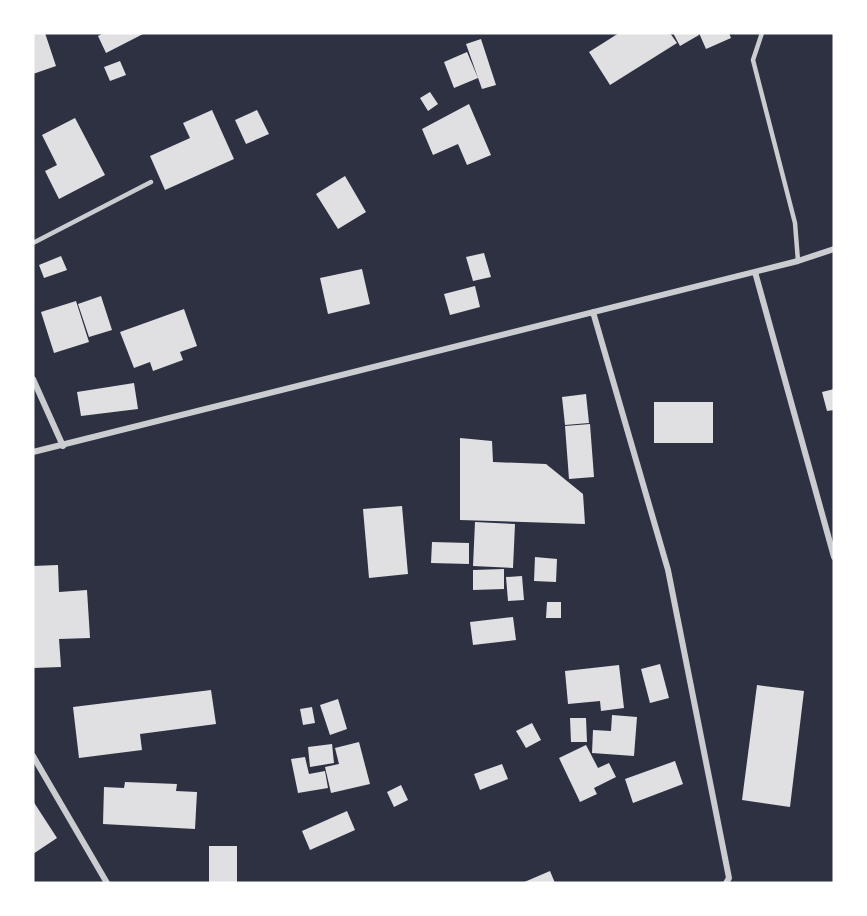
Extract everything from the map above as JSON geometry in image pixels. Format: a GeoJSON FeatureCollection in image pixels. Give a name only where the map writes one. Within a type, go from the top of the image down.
{"type":"FeatureCollection","features":[{"type":"Feature","properties":{"kind":"street"},"geometry":{"type":"LineString","coordinates":[[33,452],[755,272],[834,249]]}},
{"type":"Feature","properties":{"kind":"street"},"geometry":{"type":"LineString","coordinates":[[755,272],[834,557]]}},
{"type":"Feature","properties":{"kind":"street"},"geometry":{"type":"LineString","coordinates":[[592,312],[668,570],[729,878],[726,883]]}},
{"type":"Feature","properties":{"kind":"street"},"geometry":{"type":"LineString","coordinates":[[33,379],[63,446]]}},
{"type":"Feature","properties":{"kind":"street"},"geometry":{"type":"LineString","coordinates":[[33,756],[107,883]]}},
{"type":"Feature","properties":{"kind":"lane"},"geometry":{"type":"LineString","coordinates":[[762,33],[753,60],[795,223],[798,261]]}},
{"type":"Feature","properties":{"kind":"lane"},"geometry":{"type":"LineString","coordinates":[[33,243],[151,182]]}},
{"type":"Feature","properties":{"kind":"building"},"geometry":{"type":"Polygon","coordinates":[[[33,33],[45,33],[56,66],[33,74],[33,33]]]}},
{"type":"Feature","properties":{"kind":"building"},"geometry":{"type":"Polygon","coordinates":[[[104,33],[145,33],[106,53],[98,36],[104,33]]]}},
{"type":"Feature","properties":{"kind":"building"},"geometry":{"type":"Polygon","coordinates":[[[619,33],[670,33],[677,43],[610,85],[589,52],[619,33]]]}},
{"type":"Feature","properties":{"kind":"building"},"geometry":{"type":"Polygon","coordinates":[[[673,33],[698,33],[699,35],[680,46],[673,33]]]}},
{"type":"Feature","properties":{"kind":"building"},"geometry":{"type":"Polygon","coordinates":[[[699,33],[729,33],[731,38],[706,49],[699,33]]]}},
{"type":"Feature","properties":{"kind":"building"},"geometry":{"type":"Polygon","coordinates":[[[481,39],[496,85],[482,89],[466,44],[481,39]]]}},
{"type":"Feature","properties":{"kind":"building"},"geometry":{"type":"Polygon","coordinates":[[[467,52],[478,78],[454,88],[444,62],[467,52]]]}},
{"type":"Feature","properties":{"kind":"building"},"geometry":{"type":"Polygon","coordinates":[[[120,61],[126,75],[110,81],[104,67],[120,61]]]}},
{"type":"Feature","properties":{"kind":"building"},"geometry":{"type":"Polygon","coordinates":[[[430,92],[438,104],[428,111],[420,98],[430,92]]]}},
{"type":"Feature","properties":{"kind":"building"},"geometry":{"type":"Polygon","coordinates":[[[469,104],[491,155],[467,165],[458,144],[433,155],[422,129],[469,104]]]}},
{"type":"Feature","properties":{"kind":"building"},"geometry":{"type":"Polygon","coordinates":[[[212,110],[234,159],[165,190],[150,156],[190,138],[183,123],[212,110]]]}},
{"type":"Feature","properties":{"kind":"building"},"geometry":{"type":"Polygon","coordinates":[[[257,110],[269,134],[246,144],[235,120],[257,110]]]}},
{"type":"Feature","properties":{"kind":"building"},"geometry":{"type":"Polygon","coordinates":[[[75,118],[105,175],[59,199],[45,171],[57,165],[42,135],[75,118]]]}},
{"type":"Feature","properties":{"kind":"building"},"geometry":{"type":"Polygon","coordinates":[[[345,176],[366,212],[338,229],[316,194],[345,176]]]}},
{"type":"Feature","properties":{"kind":"building"},"geometry":{"type":"Polygon","coordinates":[[[484,253],[491,277],[473,281],[466,257],[484,253]]]}},
{"type":"Feature","properties":{"kind":"building"},"geometry":{"type":"Polygon","coordinates":[[[61,256],[67,270],[44,278],[39,265],[61,256]]]}},
{"type":"Feature","properties":{"kind":"building"},"geometry":{"type":"Polygon","coordinates":[[[362,269],[370,304],[328,314],[320,278],[362,269]]]}},
{"type":"Feature","properties":{"kind":"building"},"geometry":{"type":"Polygon","coordinates":[[[475,286],[480,307],[450,315],[444,294],[475,286]]]}},
{"type":"Feature","properties":{"kind":"building"},"geometry":{"type":"Polygon","coordinates":[[[101,296],[112,330],[89,337],[78,304],[101,296]]]}},
{"type":"Feature","properties":{"kind":"building"},"geometry":{"type":"Polygon","coordinates":[[[76,301],[89,342],[54,353],[41,312],[76,301]]]}},
{"type":"Feature","properties":{"kind":"building"},"geometry":{"type":"Polygon","coordinates":[[[184,309],[197,346],[180,352],[183,360],[153,371],[150,362],[134,368],[120,332],[184,309]]]}},
{"type":"Feature","properties":{"kind":"building"},"geometry":{"type":"Polygon","coordinates":[[[134,383],[138,409],[81,416],[77,392],[134,383]]]}},
{"type":"Feature","properties":{"kind":"building"},"geometry":{"type":"Polygon","coordinates":[[[834,389],[834,410],[827,411],[822,392],[834,389]]]}},
{"type":"Feature","properties":{"kind":"building"},"geometry":{"type":"Polygon","coordinates":[[[586,394],[589,423],[565,425],[562,397],[586,394]]]}},
{"type":"Feature","properties":{"kind":"building"},"geometry":{"type":"Polygon","coordinates":[[[654,402],[713,402],[713,443],[654,443],[654,402]]]}},
{"type":"Feature","properties":{"kind":"building"},"geometry":{"type":"Polygon","coordinates":[[[590,424],[594,477],[569,479],[565,426],[590,424]]]}},
{"type":"Feature","properties":{"kind":"building"},"geometry":{"type":"Polygon","coordinates":[[[460,438],[492,441],[493,462],[546,464],[583,494],[585,524],[460,520],[460,438]]]}},
{"type":"Feature","properties":{"kind":"building"},"geometry":{"type":"Polygon","coordinates":[[[402,506],[408,574],[369,578],[363,509],[402,506]]]}},
{"type":"Feature","properties":{"kind":"building"},"geometry":{"type":"Polygon","coordinates":[[[475,522],[515,524],[513,568],[473,566],[475,522]]]}},
{"type":"Feature","properties":{"kind":"building"},"geometry":{"type":"Polygon","coordinates":[[[432,542],[469,543],[469,564],[431,563],[432,542]]]}},
{"type":"Feature","properties":{"kind":"building"},"geometry":{"type":"Polygon","coordinates":[[[535,557],[557,559],[556,582],[534,581],[535,557]]]}},
{"type":"Feature","properties":{"kind":"building"},"geometry":{"type":"Polygon","coordinates":[[[58,565],[59,592],[87,590],[90,638],[59,639],[61,667],[33,668],[33,566],[58,565]]]}},
{"type":"Feature","properties":{"kind":"building"},"geometry":{"type":"Polygon","coordinates":[[[504,569],[504,589],[473,590],[473,570],[504,569]]]}},
{"type":"Feature","properties":{"kind":"building"},"geometry":{"type":"Polygon","coordinates":[[[522,576],[524,600],[508,601],[506,577],[522,576]]]}},
{"type":"Feature","properties":{"kind":"building"},"geometry":{"type":"Polygon","coordinates":[[[547,602],[561,602],[561,618],[546,618],[547,602]]]}},
{"type":"Feature","properties":{"kind":"building"},"geometry":{"type":"Polygon","coordinates":[[[513,617],[516,640],[473,645],[470,622],[513,617]]]}},
{"type":"Feature","properties":{"kind":"building"},"geometry":{"type":"Polygon","coordinates":[[[660,664],[669,698],[650,703],[641,669],[660,664]]]}},
{"type":"Feature","properties":{"kind":"building"},"geometry":{"type":"Polygon","coordinates":[[[619,665],[624,708],[601,711],[600,701],[568,704],[565,671],[619,665]]]}},
{"type":"Feature","properties":{"kind":"building"},"geometry":{"type":"Polygon","coordinates":[[[757,685],[804,691],[790,807],[742,800],[757,685]]]}},
{"type":"Feature","properties":{"kind":"building"},"geometry":{"type":"Polygon","coordinates":[[[211,690],[216,724],[140,734],[142,750],[79,758],[73,707],[211,690]]]}},
{"type":"Feature","properties":{"kind":"building"},"geometry":{"type":"Polygon","coordinates":[[[338,699],[347,729],[330,735],[320,705],[338,699]]]}},
{"type":"Feature","properties":{"kind":"building"},"geometry":{"type":"Polygon","coordinates":[[[312,707],[315,723],[303,725],[300,709],[312,707]]]}},
{"type":"Feature","properties":{"kind":"building"},"geometry":{"type":"Polygon","coordinates":[[[612,715],[637,717],[634,756],[592,753],[593,730],[611,731],[612,715]]]}},
{"type":"Feature","properties":{"kind":"building"},"geometry":{"type":"Polygon","coordinates":[[[570,718],[586,718],[587,742],[571,742],[570,718]]]}},
{"type":"Feature","properties":{"kind":"building"},"geometry":{"type":"Polygon","coordinates":[[[532,723],[541,740],[526,748],[516,731],[532,723]]]}},
{"type":"Feature","properties":{"kind":"building"},"geometry":{"type":"Polygon","coordinates":[[[359,742],[370,784],[331,793],[325,767],[339,764],[335,748],[359,742]]]}},
{"type":"Feature","properties":{"kind":"building"},"geometry":{"type":"Polygon","coordinates":[[[332,744],[334,763],[310,767],[308,747],[332,744]]]}},
{"type":"Feature","properties":{"kind":"building"},"geometry":{"type":"Polygon","coordinates":[[[586,745],[598,768],[609,763],[616,777],[594,788],[597,794],[580,802],[559,758],[586,745]]]}},
{"type":"Feature","properties":{"kind":"building"},"geometry":{"type":"Polygon","coordinates":[[[305,757],[309,774],[325,771],[328,788],[298,793],[291,759],[305,757]]]}},
{"type":"Feature","properties":{"kind":"building"},"geometry":{"type":"Polygon","coordinates":[[[675,761],[683,784],[633,803],[625,779],[675,761]]]}},
{"type":"Feature","properties":{"kind":"building"},"geometry":{"type":"Polygon","coordinates":[[[502,764],[508,779],[480,790],[474,774],[502,764]]]}},
{"type":"Feature","properties":{"kind":"building"},"geometry":{"type":"Polygon","coordinates":[[[125,782],[177,784],[176,791],[197,792],[195,829],[103,824],[104,787],[124,788],[125,782]]]}},
{"type":"Feature","properties":{"kind":"building"},"geometry":{"type":"Polygon","coordinates":[[[401,785],[408,800],[394,807],[387,792],[401,785]]]}},
{"type":"Feature","properties":{"kind":"building"},"geometry":{"type":"Polygon","coordinates":[[[33,801],[57,838],[33,854],[33,801]]]}},
{"type":"Feature","properties":{"kind":"building"},"geometry":{"type":"Polygon","coordinates":[[[347,811],[355,830],[310,850],[302,831],[347,811]]]}},
{"type":"Feature","properties":{"kind":"building"},"geometry":{"type":"Polygon","coordinates":[[[209,846],[237,846],[237,883],[209,883],[209,846]]]}},
{"type":"Feature","properties":{"kind":"building"},"geometry":{"type":"Polygon","coordinates":[[[550,871],[555,883],[522,883],[550,871]]]}}]}
